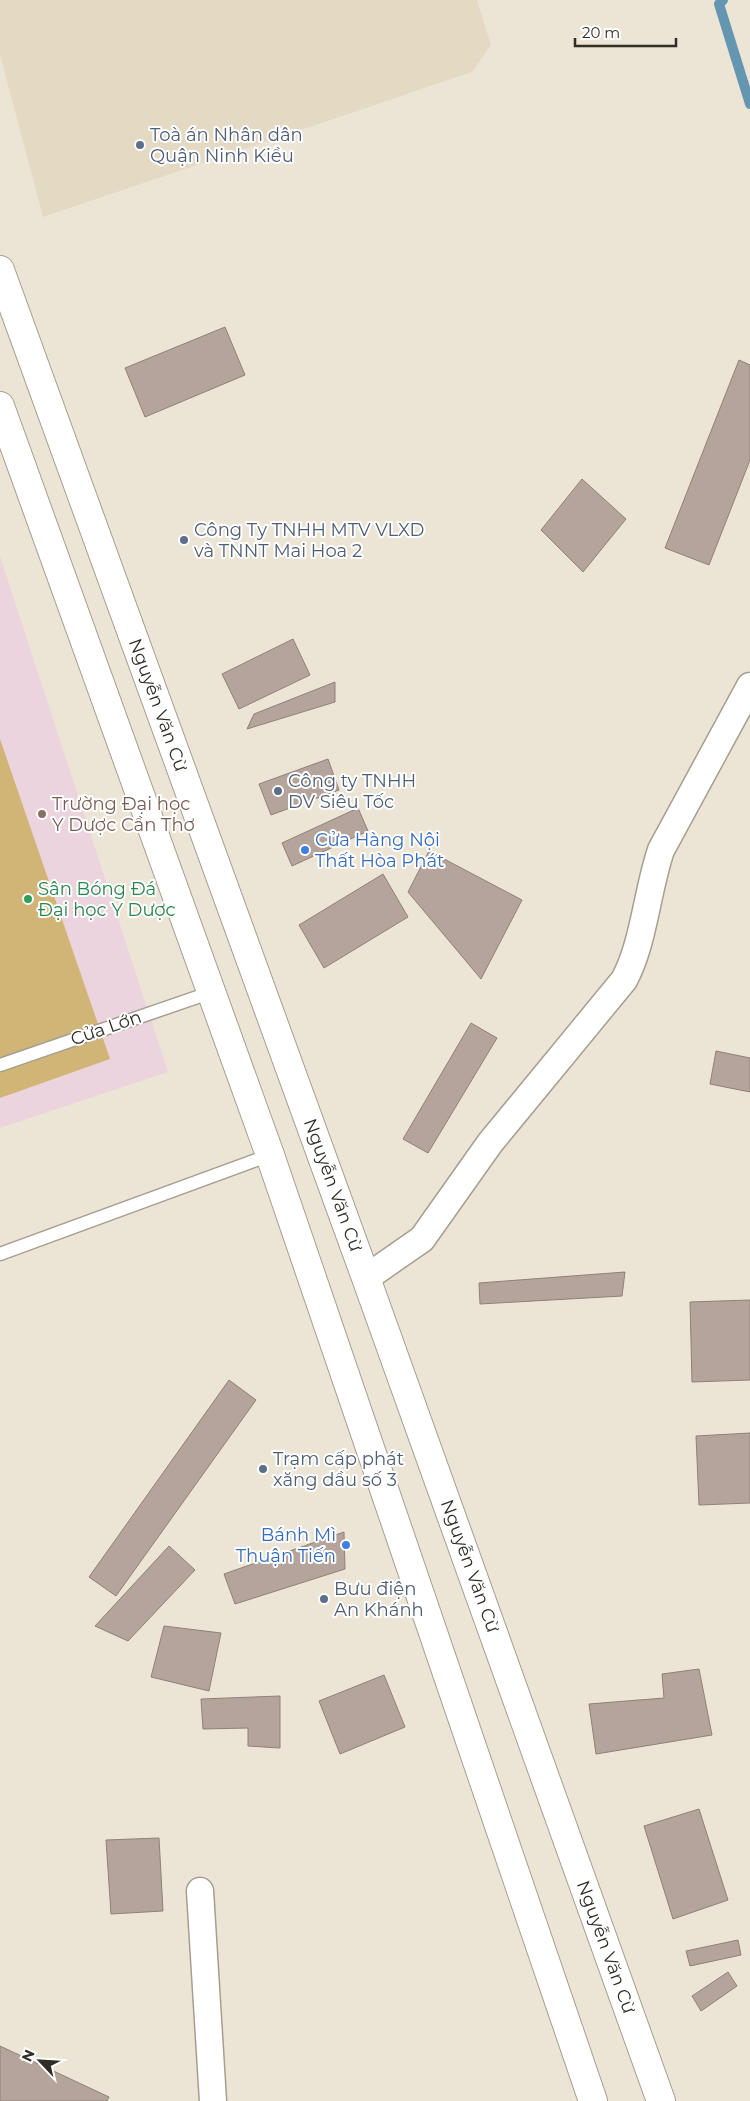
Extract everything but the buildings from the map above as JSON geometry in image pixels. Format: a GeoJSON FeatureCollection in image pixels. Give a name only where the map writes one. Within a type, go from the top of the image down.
{"type":"FeatureCollection","features":[{"type":"Feature","properties":{"kind":"main road","name":"Nguyễn Văn Cừ"},"geometry":{"type":"LineString","coordinates":[[0,270],[366,1278],[661,2101]]}},
{"type":"Feature","properties":{"kind":"main road"},"geometry":{"type":"LineString","coordinates":[[0,406],[270,1155],[593,2101]]}},
{"type":"Feature","properties":{"kind":"street"},"geometry":{"type":"LineString","coordinates":[[366,1278],[422,1239],[490,1143],[624,980],[634,963],[652,876],[661,850],[750,686]]}},
{"type":"Feature","properties":{"kind":"street"},"geometry":{"type":"LineString","coordinates":[[200,1891],[213,2101]]}},
{"type":"Feature","properties":{"kind":"lane","name":"Cửa Lớn"},"geometry":{"type":"LineString","coordinates":[[0,1065],[212,992]]}},
{"type":"Feature","properties":{"kind":"lane"},"geometry":{"type":"LineString","coordinates":[[0,1254],[270,1155]]}},
{"type":"Feature","properties":{"kind":"shaded area","name":"Toà án Nhân dân Quận Ninh Kiều"},"geometry":{"type":"Polygon","coordinates":[[[0,0],[477,0],[491,45],[472,72],[43,217],[0,55],[0,0]]]}},
{"type":"Feature","properties":{"kind":"shaded area","name":"Trường Đại học Y Dược Cần Thơ"},"geometry":{"type":"Polygon","coordinates":[[[0,556],[168,1072],[0,1128],[0,556]]]}},
{"type":"Feature","properties":{"kind":"shaded area","name":"Sân Bóng Đá Đại học Y Dược"},"geometry":{"type":"Polygon","coordinates":[[[0,739],[110,1059],[0,1098],[0,739]]]}},
{"type":"Feature","properties":{"kind":"waterway"},"geometry":{"type":"LineString","coordinates":[[723,0],[719,4],[750,104]]}},
{"type":"Feature","properties":{"kind":"place","name":"Toà án Nhân dân Quận Ninh Kiều"},"geometry":{"type":"Point","coordinates":[140,145]}},
{"type":"Feature","properties":{"kind":"place","name":"Công Ty TNHH MTV VLXD và TNNT Mai Hoa 2"},"geometry":{"type":"Point","coordinates":[184,540]}},
{"type":"Feature","properties":{"kind":"place","name":"Công ty TNHH DV Siêu Tốc"},"geometry":{"type":"Point","coordinates":[278,791]}},
{"type":"Feature","properties":{"kind":"place","name":"Trường Đại học Y Dược Cần Thơ"},"geometry":{"type":"Point","coordinates":[42,814]}},
{"type":"Feature","properties":{"kind":"place","name":"Cửa Hàng Nội Thất Hòa Phát"},"geometry":{"type":"Point","coordinates":[305,850]}},
{"type":"Feature","properties":{"kind":"place","name":"Sân Bóng Đá Đại học Y Dược"},"geometry":{"type":"Point","coordinates":[28,899]}},
{"type":"Feature","properties":{"kind":"place","name":"Trạm cấp phát xăng dầu số 3"},"geometry":{"type":"Point","coordinates":[263,1469]}},
{"type":"Feature","properties":{"kind":"place","name":"Bánh Mì Thuận Tiến"},"geometry":{"type":"Point","coordinates":[346,1545]}},
{"type":"Feature","properties":{"kind":"place","name":"Bưu điện An Khánh"},"geometry":{"type":"Point","coordinates":[324,1599]}}]}
